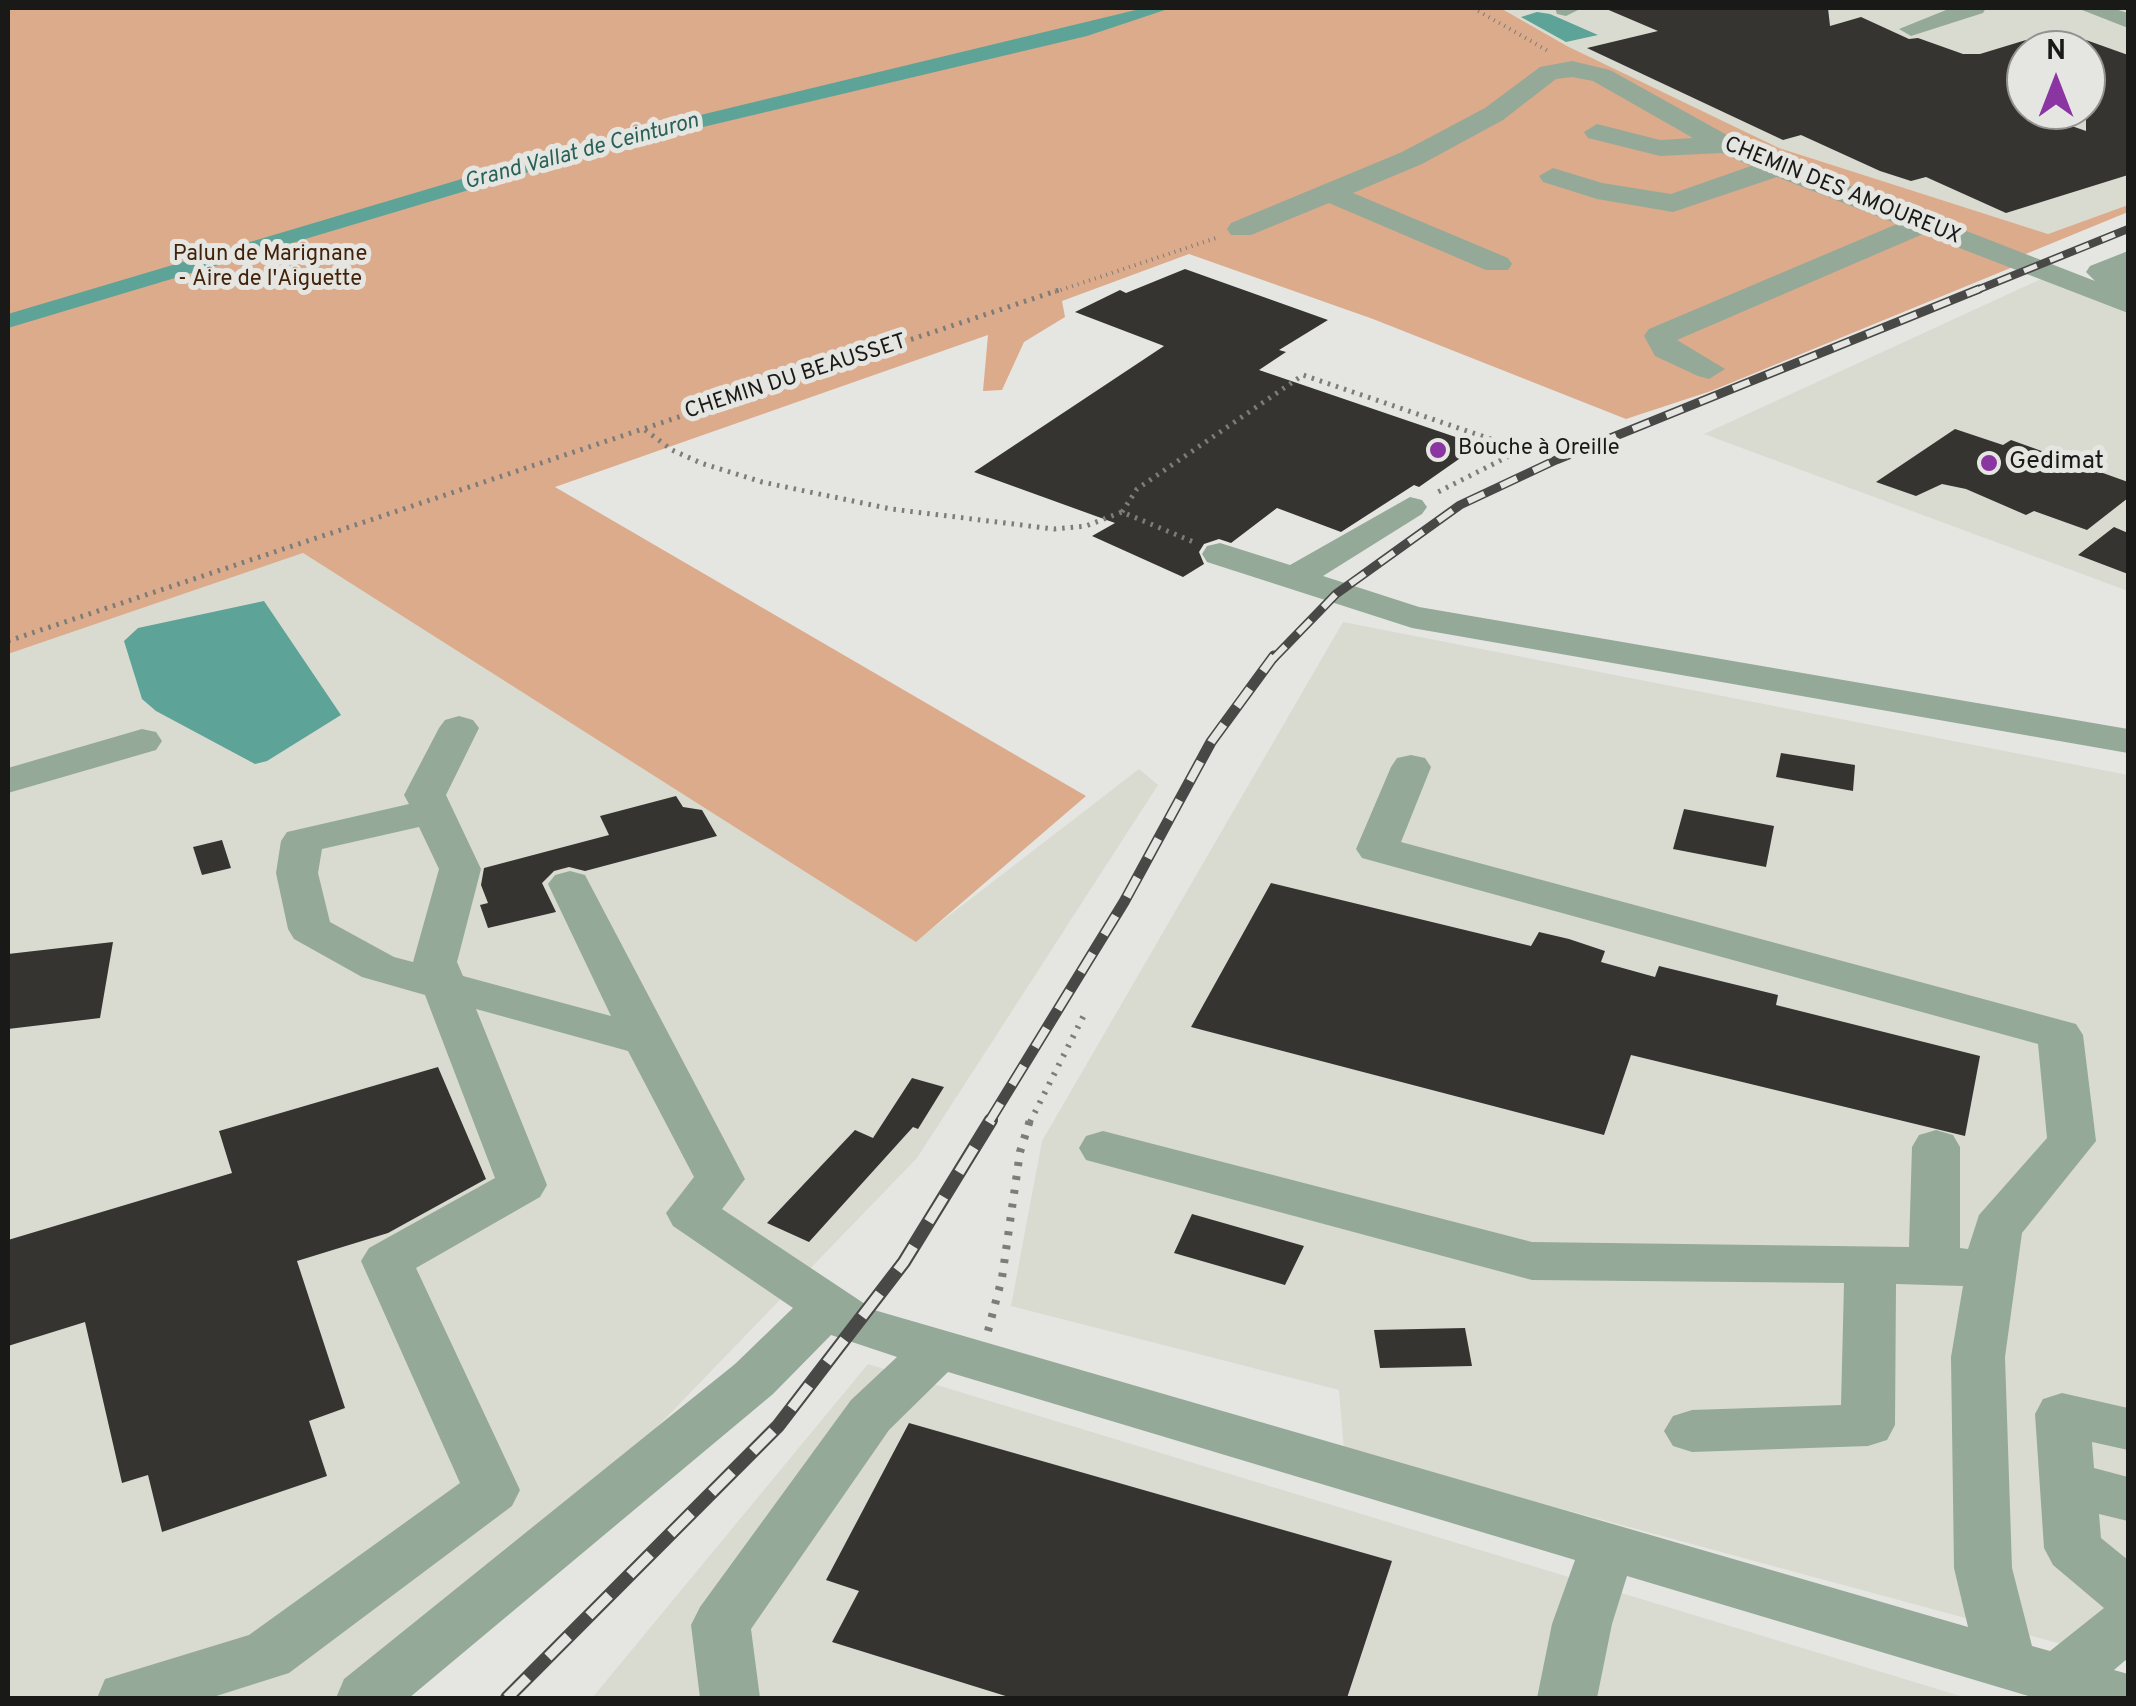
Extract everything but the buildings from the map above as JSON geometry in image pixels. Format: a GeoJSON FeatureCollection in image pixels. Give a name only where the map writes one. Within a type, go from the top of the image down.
{"type":"FeatureCollection","features":[{"type":"Feature","properties":{"kind":"street"},"geometry":{"type":"LineString","coordinates":[[1910,28],[1974,8]]}},
{"type":"Feature","properties":{"kind":"street"},"geometry":{"type":"LineString","coordinates":[[2089,8],[2128,21]]}},
{"type":"Feature","properties":{"kind":"street","name":"CHEMIN DES AMOUREUX"},"geometry":{"type":"LineString","coordinates":[[1563,69],[1601,76],[1727,146],[1779,168],[2128,304]]}},
{"type":"Feature","properties":{"kind":"street"},"geometry":{"type":"LineString","coordinates":[[1241,229],[1332,194],[1474,126],[1548,72],[1563,69]]}},
{"type":"Feature","properties":{"kind":"street"},"geometry":{"type":"LineString","coordinates":[[1597,132],[1674,149],[1727,146]]}},
{"type":"Feature","properties":{"kind":"street"},"geometry":{"type":"LineString","coordinates":[[1552,176],[1597,190],[1674,204],[1744,176],[1779,168]]}},
{"type":"Feature","properties":{"kind":"street"},"geometry":{"type":"LineString","coordinates":[[1332,194],[1496,264]]}},
{"type":"Feature","properties":{"kind":"street"},"geometry":{"type":"LineString","coordinates":[[1709,369],[1666,349],[1660,336],[1920,224]]}},
{"type":"Feature","properties":{"kind":"street"},"geometry":{"type":"LineString","coordinates":[[2128,260],[2100,272],[2128,285]]}},
{"type":"Feature","properties":{"kind":"street"},"geometry":{"type":"LineString","coordinates":[[1292,578],[1410,507]]}},
{"type":"Feature","properties":{"kind":"street"},"geometry":{"type":"LineString","coordinates":[[1220,554],[1412,616],[2128,741]]}},
{"type":"Feature","properties":{"kind":"street"},"geometry":{"type":"LineString","coordinates":[[127,1698],[268,1655],[492,1490],[386,1262],[522,1185],[434,962],[460,868],[425,794],[459,728]]}},
{"type":"Feature","properties":{"kind":"street"},"geometry":{"type":"LineString","coordinates":[[8,781],[142,741]]}},
{"type":"Feature","properties":{"kind":"street"},"geometry":{"type":"LineString","coordinates":[[1410,767],[1377,849],[2060,1034],[2072,1142],[1997,1228],[1978,1357],[1983,1568],[2032,1672]]}},
{"type":"Feature","properties":{"kind":"street"},"geometry":{"type":"LineString","coordinates":[[433,812],[302,841],[297,873],[310,929],[378,967],[646,1042]]}},
{"type":"Feature","properties":{"kind":"street"},"geometry":{"type":"LineString","coordinates":[[570,884],[646,1042],[720,1178],[691,1213],[856,1325],[2121,1698]]}},
{"type":"Feature","properties":{"kind":"street"},"geometry":{"type":"LineString","coordinates":[[1934,1266],[1936,1146]]}},
{"type":"Feature","properties":{"kind":"street"},"geometry":{"type":"LineString","coordinates":[[1102,1148],[1532,1262],[1991,1268]]}},
{"type":"Feature","properties":{"kind":"street"},"geometry":{"type":"LineString","coordinates":[[1692,1431],[1868,1425],[1870,1265]]}},
{"type":"Feature","properties":{"kind":"street"},"geometry":{"type":"LineString","coordinates":[[366,1698],[627,1479],[754,1380],[828,1306]]}},
{"type":"Feature","properties":{"kind":"street"},"geometry":{"type":"LineString","coordinates":[[730,1698],[721,1625],[870,1415],[957,1355]]}},
{"type":"Feature","properties":{"kind":"street"},"geometry":{"type":"LineString","coordinates":[[2128,1430],[2062,1414],[2073,1548],[2128,1594]]}},
{"type":"Feature","properties":{"kind":"street"},"geometry":{"type":"LineString","coordinates":[[2067,1484],[2128,1499]]}},
{"type":"Feature","properties":{"kind":"street"},"geometry":{"type":"LineString","coordinates":[[1567,1698],[1582,1624],[1608,1547]]}},
{"type":"Feature","properties":{"kind":"street"},"geometry":{"type":"LineString","coordinates":[[2032,1672],[2128,1623]]}},
{"type":"Feature","properties":{"kind":"path"},"geometry":{"type":"LineString","coordinates":[[1473,8],[1548,51],[1563,69]]}},
{"type":"Feature","properties":{"kind":"path","name":"CHEMIN DU BEAUSSET"},"geometry":{"type":"LineString","coordinates":[[8,641],[1241,229]]}},
{"type":"Feature","properties":{"kind":"path"},"geometry":{"type":"LineString","coordinates":[[644,429],[672,450],[762,482],[891,509],[1054,529],[1086,526],[1122,512],[1137,489],[1303,375],[1511,446],[1509,456],[1410,507]]}},
{"type":"Feature","properties":{"kind":"path"},"geometry":{"type":"LineString","coordinates":[[1122,512],[1220,554]]}},
{"type":"Feature","properties":{"kind":"path"},"geometry":{"type":"LineString","coordinates":[[957,1355],[1002,1278],[1020,1152],[1034,1108],[1084,1015]]}},
{"type":"Feature","properties":{"kind":"shaded area"},"geometry":{"type":"Polygon","coordinates":[[[2128,8],[2128,205],[2048,234],[1778,148],[1567,46],[1503,9],[2128,8]]]}},
{"type":"Feature","properties":{"kind":"shaded area"},"geometry":{"type":"Polygon","coordinates":[[[2041,279],[2128,310],[2128,591],[1704,434],[2041,279]]]}},
{"type":"Feature","properties":{"kind":"shaded area"},"geometry":{"type":"Polygon","coordinates":[[[303,553],[916,941],[1139,769],[1158,785],[917,1158],[630,1455],[343,1698],[8,1698],[8,654],[303,553]]]}},
{"type":"Feature","properties":{"kind":"shaded area"},"geometry":{"type":"Polygon","coordinates":[[[1343,622],[2128,775],[2128,1662],[1344,1450],[1339,1390],[1011,1306],[1042,1141],[1343,622]]]}},
{"type":"Feature","properties":{"kind":"shaded area"},"geometry":{"type":"Polygon","coordinates":[[[868,1364],[1967,1698],[592,1698],[868,1364]]]}},
{"type":"Feature","properties":{"kind":"green space","name":"Palun de Marignane - Aire de l'Aiguette"},"geometry":{"type":"Polygon","coordinates":[[[8,8],[1511,8],[1504,10],[1567,46],[1779,148],[2048,234],[2128,205],[2128,212],[2016,258],[2013,267],[1711,391],[1626,419],[1373,319],[1189,254],[1062,301],[1065,317],[1024,342],[1002,390],[983,391],[988,335],[555,487],[1086,796],[916,942],[303,553],[8,654],[8,8]]]}},
{"type":"Feature","properties":{"kind":"water"},"geometry":{"type":"Polygon","coordinates":[[[1537,12],[1598,35],[1566,42],[1521,17],[1537,12]]]}},
{"type":"Feature","properties":{"kind":"water"},"geometry":{"type":"Polygon","coordinates":[[[264,601],[341,715],[267,761],[255,764],[156,711],[142,699],[124,641],[138,628],[264,601]]]}},
{"type":"Feature","properties":{"kind":"waterway","name":"Grand Vallat de Ceinturon"},"geometry":{"type":"LineString","coordinates":[[8,321],[583,149],[1080,32],[1162,8]]}},
{"type":"Feature","properties":{"kind":"railway"},"geometry":{"type":"LineString","coordinates":[[1972,292],[2128,229]]}},
{"type":"Feature","properties":{"kind":"railway"},"geometry":{"type":"LineString","coordinates":[[1273,659],[1336,594],[1460,505],[1556,460],[1979,289]]}},
{"type":"Feature","properties":{"kind":"railway"},"geometry":{"type":"LineString","coordinates":[[989,1122],[1124,902],[1211,742],[1274,656]]}},
{"type":"Feature","properties":{"kind":"railway"},"geometry":{"type":"LineString","coordinates":[[507,1698],[778,1426],[904,1262],[991,1120]]}},
{"type":"Feature","properties":{"kind":"place","name":"Bouche à Oreille"},"geometry":{"type":"Point","coordinates":[1438,450]}},
{"type":"Feature","properties":{"kind":"place","name":"Gedimat"},"geometry":{"type":"Point","coordinates":[1989,463]}}]}
